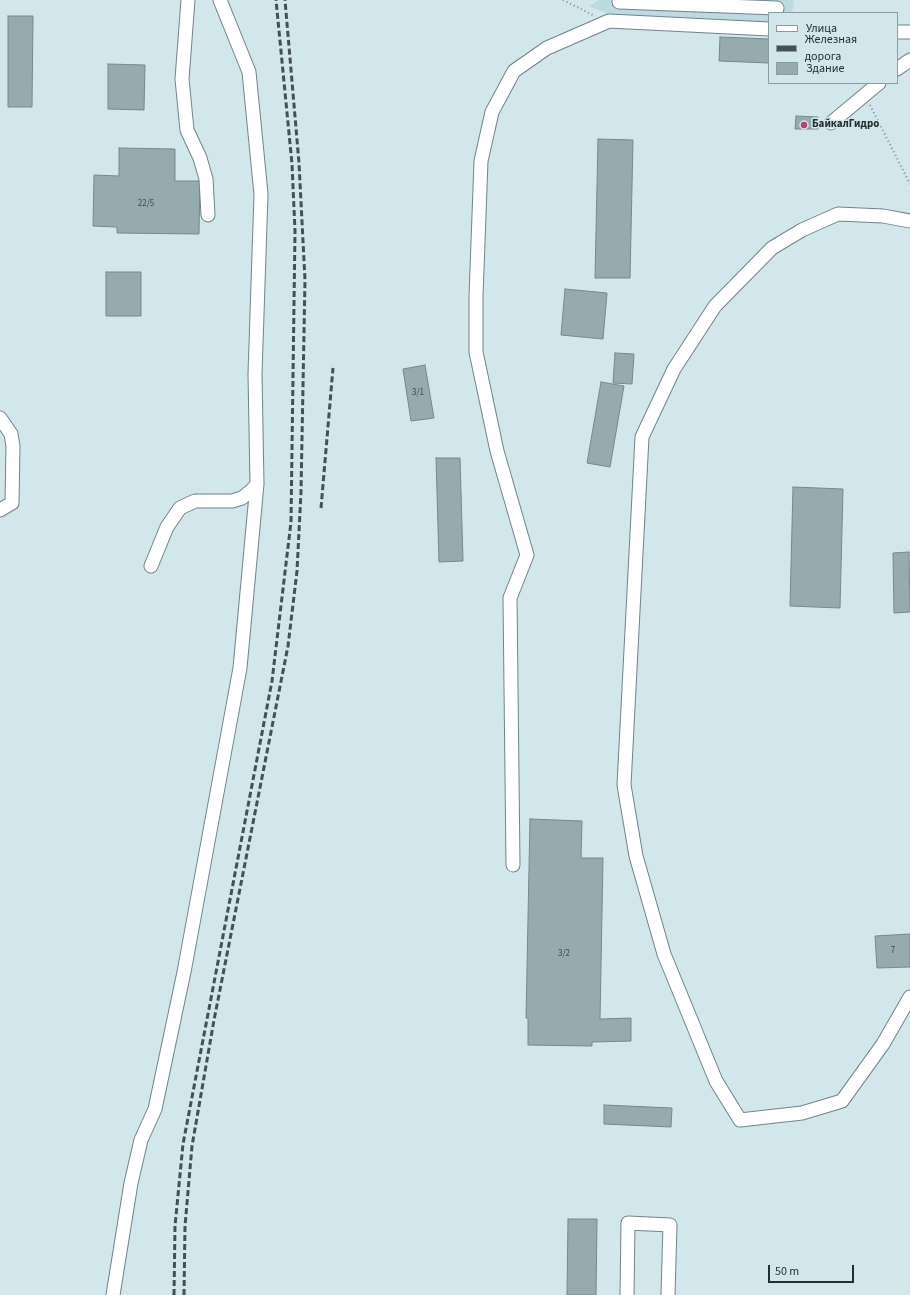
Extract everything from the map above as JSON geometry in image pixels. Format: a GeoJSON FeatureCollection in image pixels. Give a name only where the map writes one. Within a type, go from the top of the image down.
{"type":"FeatureCollection","features":[{"type":"Feature","properties":{"kind":"street"},"geometry":{"type":"LineString","coordinates":[[188,0],[182,79],[187,130],[200,158],[206,179],[208,215]]}},
{"type":"Feature","properties":{"kind":"street"},"geometry":{"type":"LineString","coordinates":[[113,1295],[131,1183],[141,1140],[155,1109],[184,972],[240,668],[257,484],[255,374],[260,194],[249,72],[220,0]]}},
{"type":"Feature","properties":{"kind":"street"},"geometry":{"type":"LineString","coordinates":[[619,2],[751,4],[777,8],[776,12]]}},
{"type":"Feature","properties":{"kind":"street"},"geometry":{"type":"LineString","coordinates":[[513,865],[510,598],[527,555],[497,451],[476,352],[476,296],[481,161],[492,112],[514,71],[547,48],[609,21],[768,29]]}},
{"type":"Feature","properties":{"kind":"street"},"geometry":{"type":"LineString","coordinates":[[898,32],[910,32]]}},
{"type":"Feature","properties":{"kind":"street"},"geometry":{"type":"LineString","coordinates":[[898,69],[910,60]]}},
{"type":"Feature","properties":{"kind":"street"},"geometry":{"type":"LineString","coordinates":[[830,123],[878,84]]}},
{"type":"Feature","properties":{"kind":"street"},"geometry":{"type":"LineString","coordinates":[[910,221],[883,216],[838,214],[802,230],[772,248],[715,306],[674,369],[642,437],[624,785],[636,856],[664,954],[716,1081],[740,1120],[802,1113],[842,1101],[883,1044],[910,997]]}},
{"type":"Feature","properties":{"kind":"street"},"geometry":{"type":"LineString","coordinates":[[0,418],[11,434],[13,446],[12,503],[0,510]]}},
{"type":"Feature","properties":{"kind":"street"},"geometry":{"type":"LineString","coordinates":[[151,566],[167,527],[180,508],[194,501],[232,501],[242,498],[257,484]]}},
{"type":"Feature","properties":{"kind":"street"},"geometry":{"type":"LineString","coordinates":[[626,1295],[628,1223],[670,1225],[668,1295]]}},
{"type":"Feature","properties":{"kind":"path"},"geometry":{"type":"LineString","coordinates":[[564,0],[583,12]]}},
{"type":"Feature","properties":{"kind":"path"},"geometry":{"type":"LineString","coordinates":[[864,95],[910,184]]}},
{"type":"Feature","properties":{"kind":"shaded area"},"geometry":{"type":"Polygon","coordinates":[[[599,0],[794,1],[792,12],[768,12],[768,24],[620,19],[589,6],[599,0]]]}},
{"type":"Feature","properties":{"kind":"building"},"geometry":{"type":"Polygon","coordinates":[[[8,16],[33,16],[32,107],[8,107],[8,16]]]}},
{"type":"Feature","properties":{"kind":"building"},"geometry":{"type":"Polygon","coordinates":[[[720,37],[768,39],[768,63],[719,61],[720,37]]]}},
{"type":"Feature","properties":{"kind":"building"},"geometry":{"type":"Polygon","coordinates":[[[108,64],[145,65],[144,110],[108,109],[108,64]]]}},
{"type":"Feature","properties":{"kind":"building"},"geometry":{"type":"Polygon","coordinates":[[[796,116],[818,117],[818,129],[795,129],[796,116]]]}},
{"type":"Feature","properties":{"kind":"building"},"geometry":{"type":"Polygon","coordinates":[[[598,139],[633,140],[630,278],[595,278],[598,139]]]}},
{"type":"Feature","properties":{"kind":"building"},"geometry":{"type":"Polygon","coordinates":[[[119,148],[175,149],[175,181],[200,181],[199,234],[117,233],[117,227],[93,226],[94,175],[119,176],[119,148]]]}},
{"type":"Feature","properties":{"kind":"building"},"geometry":{"type":"Polygon","coordinates":[[[106,272],[141,272],[141,316],[106,316],[106,272]]]}},
{"type":"Feature","properties":{"kind":"building"},"geometry":{"type":"Polygon","coordinates":[[[565,289],[607,293],[603,339],[561,335],[565,289]]]}},
{"type":"Feature","properties":{"kind":"building"},"geometry":{"type":"Polygon","coordinates":[[[615,353],[634,354],[632,384],[613,383],[615,353]]]}},
{"type":"Feature","properties":{"kind":"building"},"geometry":{"type":"Polygon","coordinates":[[[425,365],[434,418],[411,421],[403,369],[425,365]]]}},
{"type":"Feature","properties":{"kind":"building"},"geometry":{"type":"Polygon","coordinates":[[[601,382],[624,386],[610,467],[587,463],[601,382]]]}},
{"type":"Feature","properties":{"kind":"building"},"geometry":{"type":"Polygon","coordinates":[[[436,458],[460,458],[463,561],[439,562],[436,458]]]}},
{"type":"Feature","properties":{"kind":"building"},"geometry":{"type":"Polygon","coordinates":[[[793,487],[843,489],[840,608],[790,606],[793,487]]]}},
{"type":"Feature","properties":{"kind":"building"},"geometry":{"type":"Polygon","coordinates":[[[909,552],[910,612],[894,613],[893,553],[909,552]]]}},
{"type":"Feature","properties":{"kind":"building"},"geometry":{"type":"Polygon","coordinates":[[[530,819],[582,821],[581,858],[603,858],[600,1019],[631,1018],[631,1041],[592,1042],[592,1046],[528,1045],[528,1018],[526,1018],[530,819]]]}},
{"type":"Feature","properties":{"kind":"building"},"geometry":{"type":"Polygon","coordinates":[[[910,934],[910,967],[877,968],[875,936],[910,934]]]}},
{"type":"Feature","properties":{"kind":"building"},"geometry":{"type":"Polygon","coordinates":[[[604,1105],[672,1108],[671,1127],[604,1124],[604,1105]]]}},
{"type":"Feature","properties":{"kind":"building"},"geometry":{"type":"Polygon","coordinates":[[[568,1219],[597,1219],[596,1295],[567,1295],[568,1219]]]}},
{"type":"Feature","properties":{"kind":"railway"},"geometry":{"type":"LineString","coordinates":[[174,1295],[175,1226],[183,1144],[272,681],[291,522],[295,231],[292,164],[276,0]]}},
{"type":"Feature","properties":{"kind":"railway"},"geometry":{"type":"LineString","coordinates":[[184,1295],[185,1226],[192,1146],[214,1020],[288,646],[297,571],[301,492],[305,280],[299,163],[285,0]]}},
{"type":"Feature","properties":{"kind":"railway"},"geometry":{"type":"LineString","coordinates":[[321,508],[333,368]]}},
{"type":"Feature","properties":{"kind":"place","name":"БайкалГидро"},"geometry":{"type":"Point","coordinates":[804,125]}}]}
